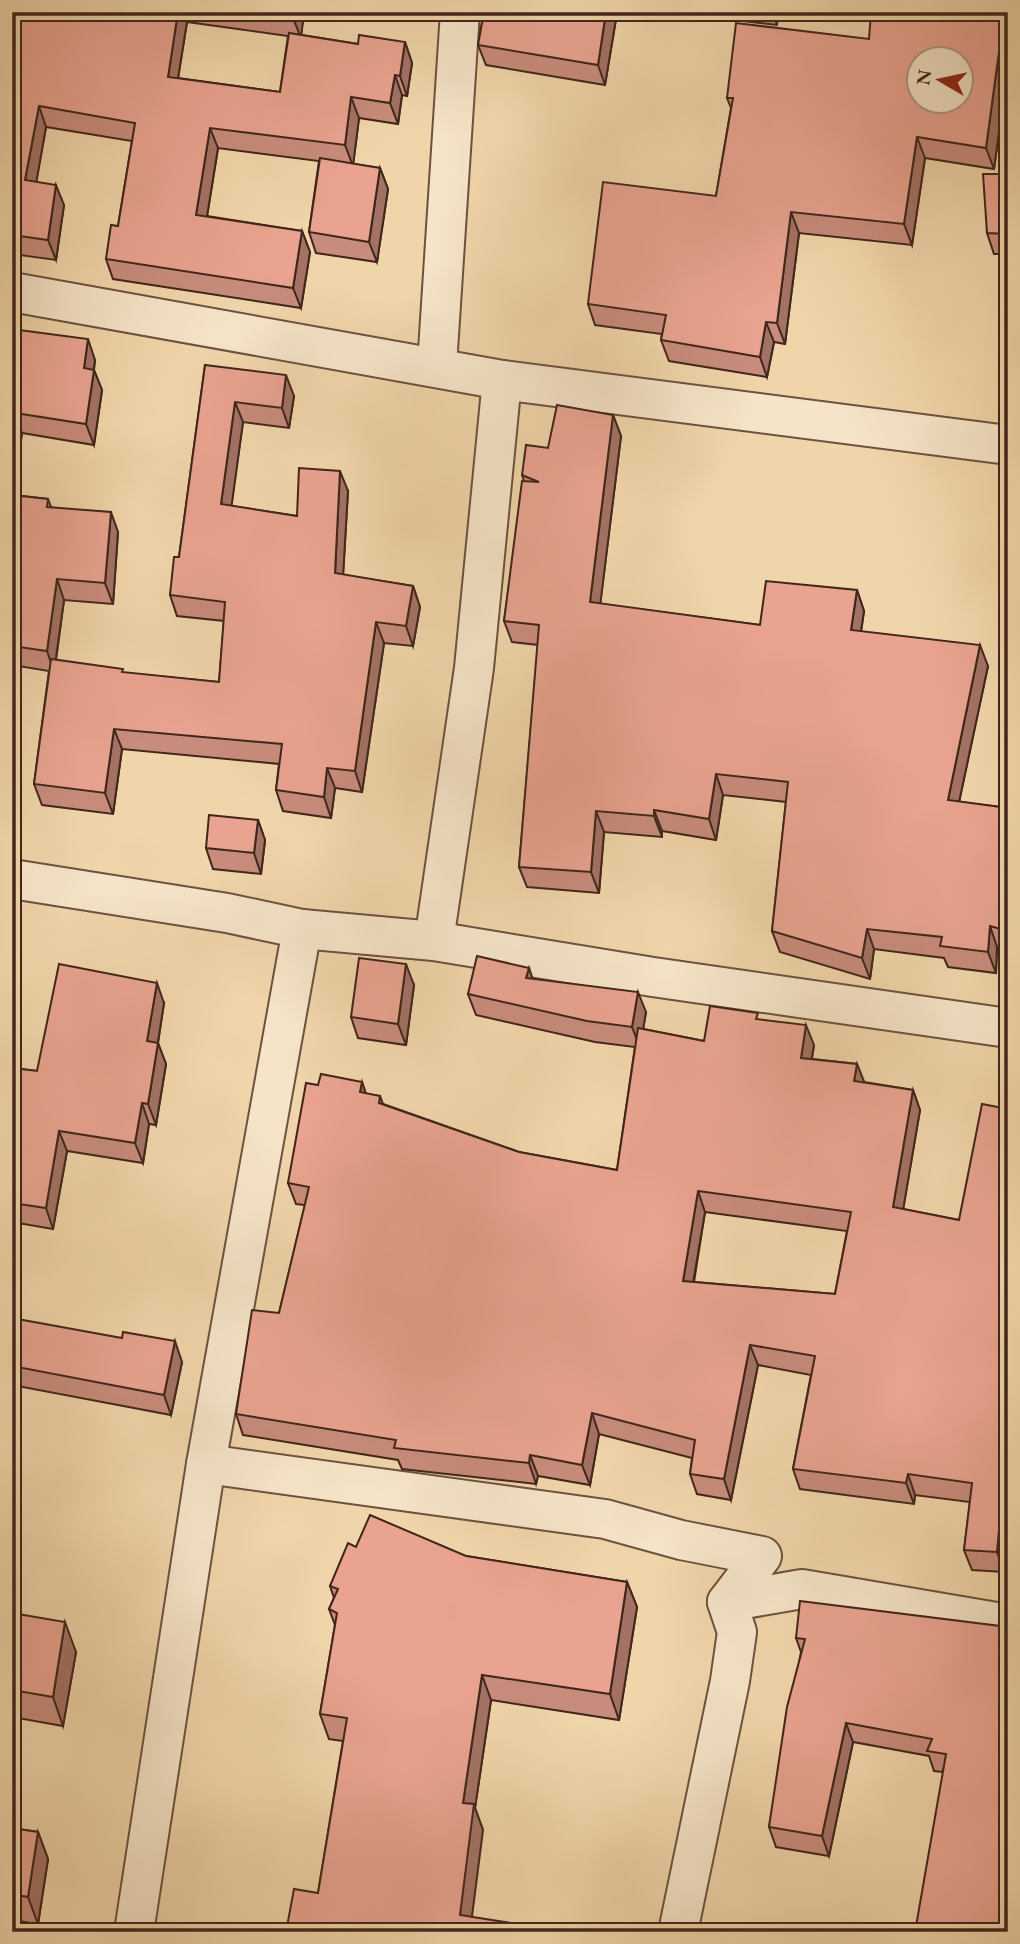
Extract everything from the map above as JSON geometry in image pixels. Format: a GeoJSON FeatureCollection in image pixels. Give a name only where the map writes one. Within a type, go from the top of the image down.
{"type":"FeatureCollection","features":[{"type":"Feature","properties":{"kind":"street"},"geometry":{"type":"LineString","coordinates":[[438,366],[460,12]]}},
{"type":"Feature","properties":{"kind":"street"},"geometry":{"type":"LineString","coordinates":[[12,292],[438,366],[502,380],[1008,445]]}},
{"type":"Feature","properties":{"kind":"street"},"geometry":{"type":"LineString","coordinates":[[434,941],[474,668],[502,380]]}},
{"type":"Feature","properties":{"kind":"street"},"geometry":{"type":"LineString","coordinates":[[12,879],[227,913],[302,929],[434,941],[653,977],[1008,1028]]}},
{"type":"Feature","properties":{"kind":"street"},"geometry":{"type":"LineString","coordinates":[[134,1932],[206,1464],[302,929]]}},
{"type":"Feature","properties":{"kind":"street"},"geometry":{"type":"LineString","coordinates":[[206,1464],[605,1519],[681,1540],[762,1556],[727,1602]]}},
{"type":"Feature","properties":{"kind":"street"},"geometry":{"type":"LineString","coordinates":[[727,1602],[802,1589],[1008,1624]]}},
{"type":"Feature","properties":{"kind":"street"},"geometry":{"type":"LineString","coordinates":[[678,1932],[737,1632],[727,1602]]}},
{"type":"Feature","properties":{"kind":"building"},"geometry":{"type":"Polygon","coordinates":[[[12,12],[178,12],[168,77],[280,92],[289,33],[358,44],[359,35],[405,42],[400,76],[395,75],[390,103],[351,97],[345,145],[210,128],[196,215],[302,231],[293,288],[106,259],[111,225],[118,226],[135,123],[39,106],[25,180],[56,185],[48,240],[12,235],[12,12]]]}},
{"type":"Feature","properties":{"kind":"building"},"geometry":{"type":"Polygon","coordinates":[[[256,12],[294,12],[293,18],[256,12]]]}},
{"type":"Feature","properties":{"kind":"building"},"geometry":{"type":"Polygon","coordinates":[[[484,12],[606,12],[598,65],[478,45],[484,12]]]}},
{"type":"Feature","properties":{"kind":"building"},"geometry":{"type":"Polygon","coordinates":[[[871,12],[1008,12],[1008,38],[1001,37],[986,148],[917,137],[904,224],[791,212],[777,323],[766,322],[760,357],[661,340],[666,315],[588,304],[603,182],[716,196],[733,98],[727,98],[736,23],[869,39],[871,12]]]}},
{"type":"Feature","properties":{"kind":"building"},"geometry":{"type":"Polygon","coordinates":[[[320,158],[380,168],[369,242],[309,232],[320,158]]]}},
{"type":"Feature","properties":{"kind":"building"},"geometry":{"type":"Polygon","coordinates":[[[983,174],[1008,174],[1008,234],[987,233],[983,174]]]}},
{"type":"Feature","properties":{"kind":"building"},"geometry":{"type":"Polygon","coordinates":[[[19,330],[88,339],[84,368],[94,370],[86,424],[15,413],[12,431],[12,342],[16,343],[19,330]]]}},
{"type":"Feature","properties":{"kind":"building"},"geometry":{"type":"Polygon","coordinates":[[[205,365],[286,375],[282,408],[235,402],[221,504],[297,516],[299,468],[340,471],[335,573],[413,586],[406,626],[376,622],[355,771],[327,768],[324,797],[276,790],[282,744],[114,729],[105,793],[34,784],[51,659],[123,669],[122,672],[219,682],[225,602],[170,595],[174,557],[179,557],[205,365]]]}},
{"type":"Feature","properties":{"kind":"building"},"geometry":{"type":"Polygon","coordinates":[[[557,405],[613,415],[590,602],[760,625],[766,581],[857,590],[851,630],[980,645],[948,800],[1008,808],[1008,931],[990,926],[988,952],[940,946],[942,937],[867,929],[862,958],[772,931],[788,782],[716,774],[709,819],[654,810],[654,816],[596,811],[591,872],[519,867],[539,625],[504,621],[522,481],[539,482],[522,475],[526,445],[548,448],[557,405]]]}},
{"type":"Feature","properties":{"kind":"building"},"geometry":{"type":"Polygon","coordinates":[[[12,495],[48,499],[47,507],[111,512],[105,583],[57,579],[47,651],[12,646],[12,495]]]}},
{"type":"Feature","properties":{"kind":"building"},"geometry":{"type":"Polygon","coordinates":[[[209,815],[258,820],[254,853],[206,848],[209,815]]]}},
{"type":"Feature","properties":{"kind":"building"},"geometry":{"type":"Polygon","coordinates":[[[477,956],[529,968],[526,978],[638,992],[632,1027],[587,1021],[468,994],[477,956]]]}},
{"type":"Feature","properties":{"kind":"building"},"geometry":{"type":"Polygon","coordinates":[[[359,958],[406,964],[398,1024],[351,1017],[359,958]]]}},
{"type":"Feature","properties":{"kind":"building"},"geometry":{"type":"Polygon","coordinates":[[[59,964],[157,983],[147,1041],[158,1043],[148,1104],[142,1103],[135,1143],[59,1131],[46,1208],[12,1203],[12,1068],[37,1071],[59,964]]]}},
{"type":"Feature","properties":{"kind":"building"},"geometry":{"type":"Polygon","coordinates":[[[710,1006],[758,1013],[756,1019],[806,1025],[801,1058],[857,1064],[854,1081],[913,1090],[893,1207],[959,1220],[982,1104],[1008,1109],[1008,1520],[1000,1519],[997,1552],[964,1550],[972,1483],[908,1474],[906,1483],[793,1469],[815,1356],[750,1345],[724,1479],[690,1474],[695,1440],[592,1413],[582,1465],[530,1455],[529,1463],[394,1448],[396,1440],[236,1414],[252,1310],[279,1313],[309,1187],[288,1183],[306,1083],[318,1085],[321,1074],[362,1082],[360,1092],[380,1096],[379,1103],[519,1152],[617,1170],[638,1028],[704,1041],[710,1006]],[[698,1191],[683,1281],[835,1294],[851,1212],[698,1191]]]}},
{"type":"Feature","properties":{"kind":"building"},"geometry":{"type":"Polygon","coordinates":[[[12,1318],[122,1338],[123,1332],[175,1341],[164,1395],[12,1366],[12,1318]]]}},
{"type":"Feature","properties":{"kind":"building"},"geometry":{"type":"Polygon","coordinates":[[[370,1515],[466,1556],[627,1582],[610,1694],[482,1675],[463,1803],[474,1804],[460,1915],[568,1932],[286,1932],[294,1889],[318,1893],[347,1718],[320,1714],[337,1613],[329,1609],[338,1589],[330,1586],[348,1543],[356,1547],[370,1515]]]}},
{"type":"Feature","properties":{"kind":"building"},"geometry":{"type":"Polygon","coordinates":[[[800,1601],[1008,1627],[1008,1932],[915,1932],[946,1754],[927,1751],[932,1739],[846,1723],[822,1836],[769,1827],[787,1707],[805,1639],[796,1638],[800,1601]]]}},
{"type":"Feature","properties":{"kind":"building"},"geometry":{"type":"Polygon","coordinates":[[[12,1613],[65,1622],[53,1697],[12,1690],[12,1613]]]}},
{"type":"Feature","properties":{"kind":"building"},"geometry":{"type":"Polygon","coordinates":[[[12,1828],[38,1832],[28,1897],[12,1894],[12,1828]]]}}]}
